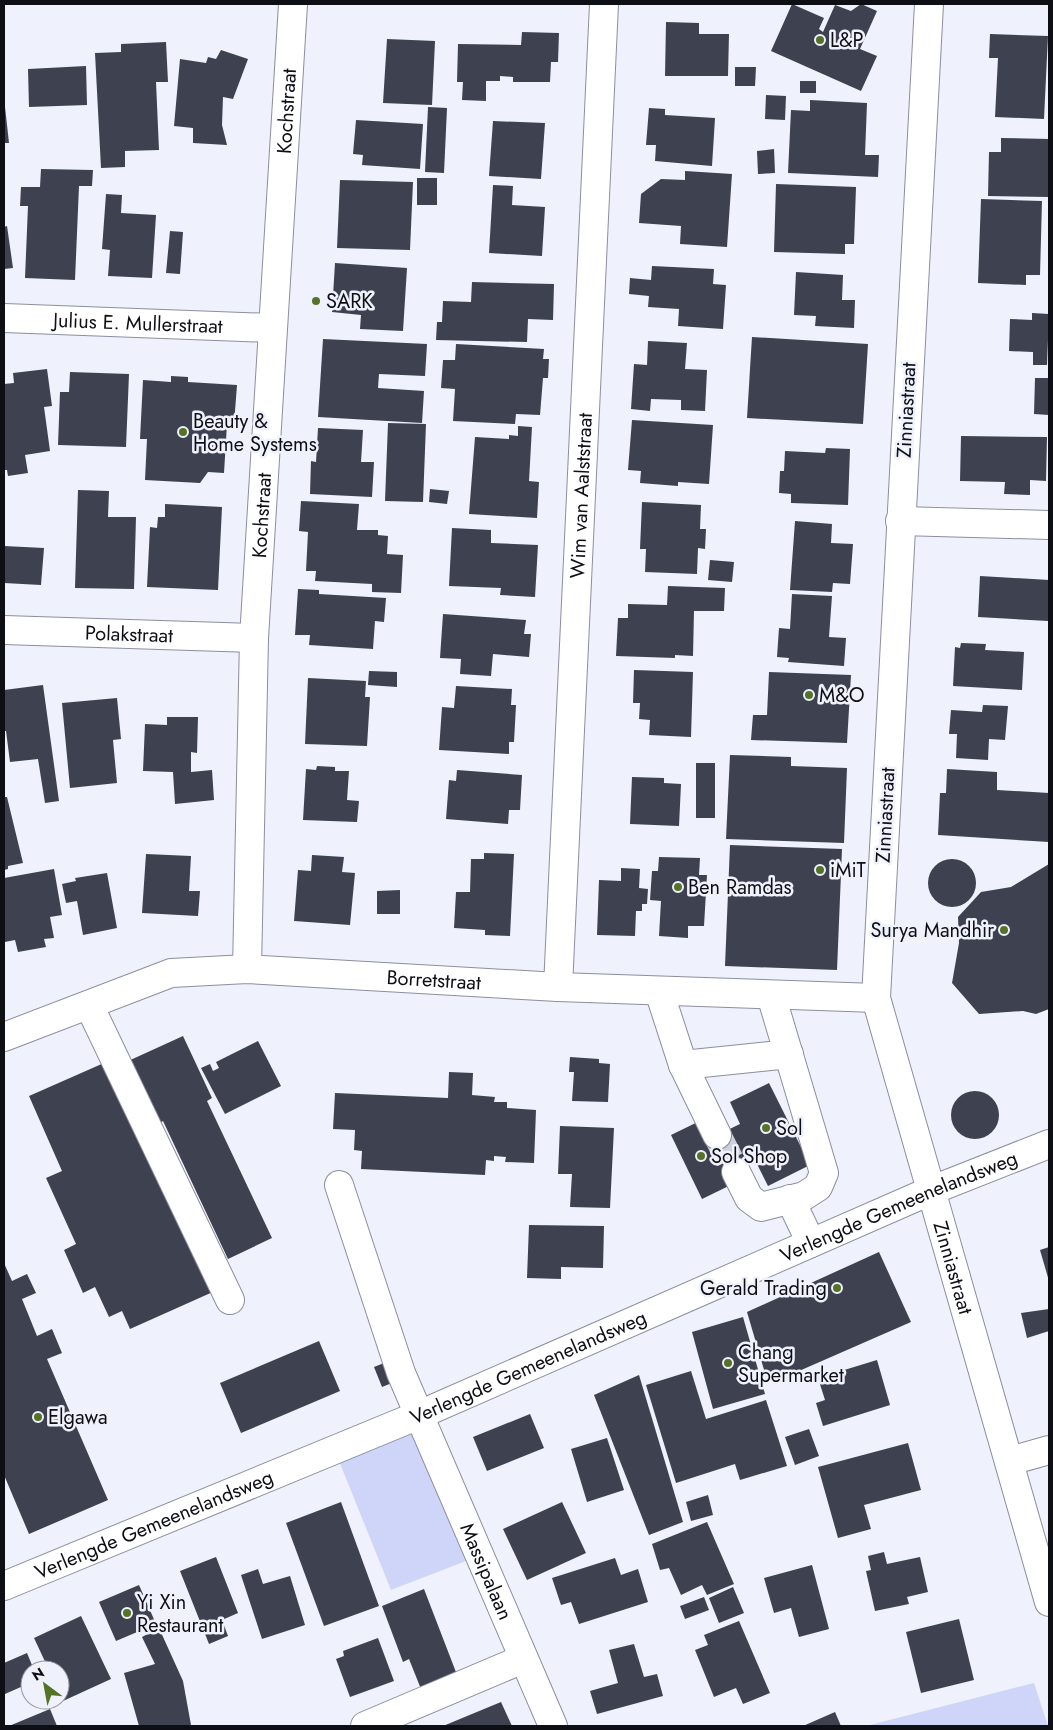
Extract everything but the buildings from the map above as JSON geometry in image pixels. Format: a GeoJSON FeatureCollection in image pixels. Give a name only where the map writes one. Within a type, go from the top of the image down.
{"type":"FeatureCollection","features":[{"type":"Feature","properties":{"kind":"street","name":"Kochstraat"},"geometry":{"type":"LineString","coordinates":[[246,969],[254,638],[293,4]]}},
{"type":"Feature","properties":{"kind":"street","name":"Wim van Aalststraat"},"geometry":{"type":"LineString","coordinates":[[558,988],[604,4]]}},
{"type":"Feature","properties":{"kind":"street","name":"Zinniastraat"},"geometry":{"type":"LineString","coordinates":[[929,4],[876,998],[1049,1602]]}},
{"type":"Feature","properties":{"kind":"street","name":"Julius E. Mullerstraat"},"geometry":{"type":"LineString","coordinates":[[4,318],[272,328]]}},
{"type":"Feature","properties":{"kind":"street"},"geometry":{"type":"LineString","coordinates":[[900,521],[1049,526]]}},
{"type":"Feature","properties":{"kind":"street","name":"Polakstraat"},"geometry":{"type":"LineString","coordinates":[[4,630],[254,638]]}},
{"type":"Feature","properties":{"kind":"street","name":"Borretstraat"},"geometry":{"type":"LineString","coordinates":[[4,1037],[171,973],[246,969],[558,988],[876,998]]}},
{"type":"Feature","properties":{"kind":"street"},"geometry":{"type":"LineString","coordinates":[[659,991],[682,1065],[717,1135]]}},
{"type":"Feature","properties":{"kind":"street"},"geometry":{"type":"LineString","coordinates":[[736,1172],[748,1198],[761,1207],[804,1196],[818,1187],[824,1173],[772,995]]}},
{"type":"Feature","properties":{"kind":"street"},"geometry":{"type":"LineString","coordinates":[[89,1005],[230,1300]]}},
{"type":"Feature","properties":{"kind":"street"},"geometry":{"type":"LineString","coordinates":[[682,1065],[789,1054]]}},
{"type":"Feature","properties":{"kind":"street","name":"Verlengde Gemeenelandsweg"},"geometry":{"type":"LineString","coordinates":[[4,1586],[419,1415],[930,1191],[1049,1144]]}},
{"type":"Feature","properties":{"kind":"street","name":"Massipalaan"},"geometry":{"type":"LineString","coordinates":[[339,1185],[401,1374],[553,1726]]}},
{"type":"Feature","properties":{"kind":"street"},"geometry":{"type":"LineString","coordinates":[[790,1199],[810,1243]]}},
{"type":"Feature","properties":{"kind":"street"},"geometry":{"type":"LineString","coordinates":[[1010,1461],[1049,1450]]}},
{"type":"Feature","properties":{"kind":"street"},"geometry":{"type":"LineString","coordinates":[[365,1726],[523,1659]]}},
{"type":"Feature","properties":{"kind":"shaded area"},"geometry":{"type":"Polygon","coordinates":[[[418,1430],[471,1559],[391,1590],[339,1461],[418,1430]]]}},
{"type":"Feature","properties":{"kind":"shaded area"},"geometry":{"type":"Polygon","coordinates":[[[1034,1683],[1048,1726],[866,1726],[1034,1683]]]}},
{"type":"Feature","properties":{"kind":"tunnel"},"geometry":{"type":"LineString","coordinates":[[717,1135],[736,1172]]}},
{"type":"Feature","properties":{"kind":"place","name":"L&P"},"geometry":{"type":"Point","coordinates":[820,40]}},
{"type":"Feature","properties":{"kind":"place","name":"SARK"},"geometry":{"type":"Point","coordinates":[316,301]}},
{"type":"Feature","properties":{"kind":"place","name":"Beauty & Home Systems"},"geometry":{"type":"Point","coordinates":[183,432]}},
{"type":"Feature","properties":{"kind":"place","name":"M&O"},"geometry":{"type":"Point","coordinates":[809,695]}},
{"type":"Feature","properties":{"kind":"place","name":"iMiT"},"geometry":{"type":"Point","coordinates":[820,870]}},
{"type":"Feature","properties":{"kind":"place","name":"Ben Ramdas"},"geometry":{"type":"Point","coordinates":[678,887]}},
{"type":"Feature","properties":{"kind":"place","name":"Surya Mandhir"},"geometry":{"type":"Point","coordinates":[1004,930]}},
{"type":"Feature","properties":{"kind":"place","name":"Sol"},"geometry":{"type":"Point","coordinates":[766,1128]}},
{"type":"Feature","properties":{"kind":"place","name":"Sol Shop"},"geometry":{"type":"Point","coordinates":[701,1156]}},
{"type":"Feature","properties":{"kind":"place","name":"Gerald Trading"},"geometry":{"type":"Point","coordinates":[837,1288]}},
{"type":"Feature","properties":{"kind":"place","name":"Chang Supermarket"},"geometry":{"type":"Point","coordinates":[728,1363]}},
{"type":"Feature","properties":{"kind":"place","name":"Elgawa"},"geometry":{"type":"Point","coordinates":[38,1417]}},
{"type":"Feature","properties":{"kind":"place","name":"Yi Xin Restaurant"},"geometry":{"type":"Point","coordinates":[127,1613]}}]}
